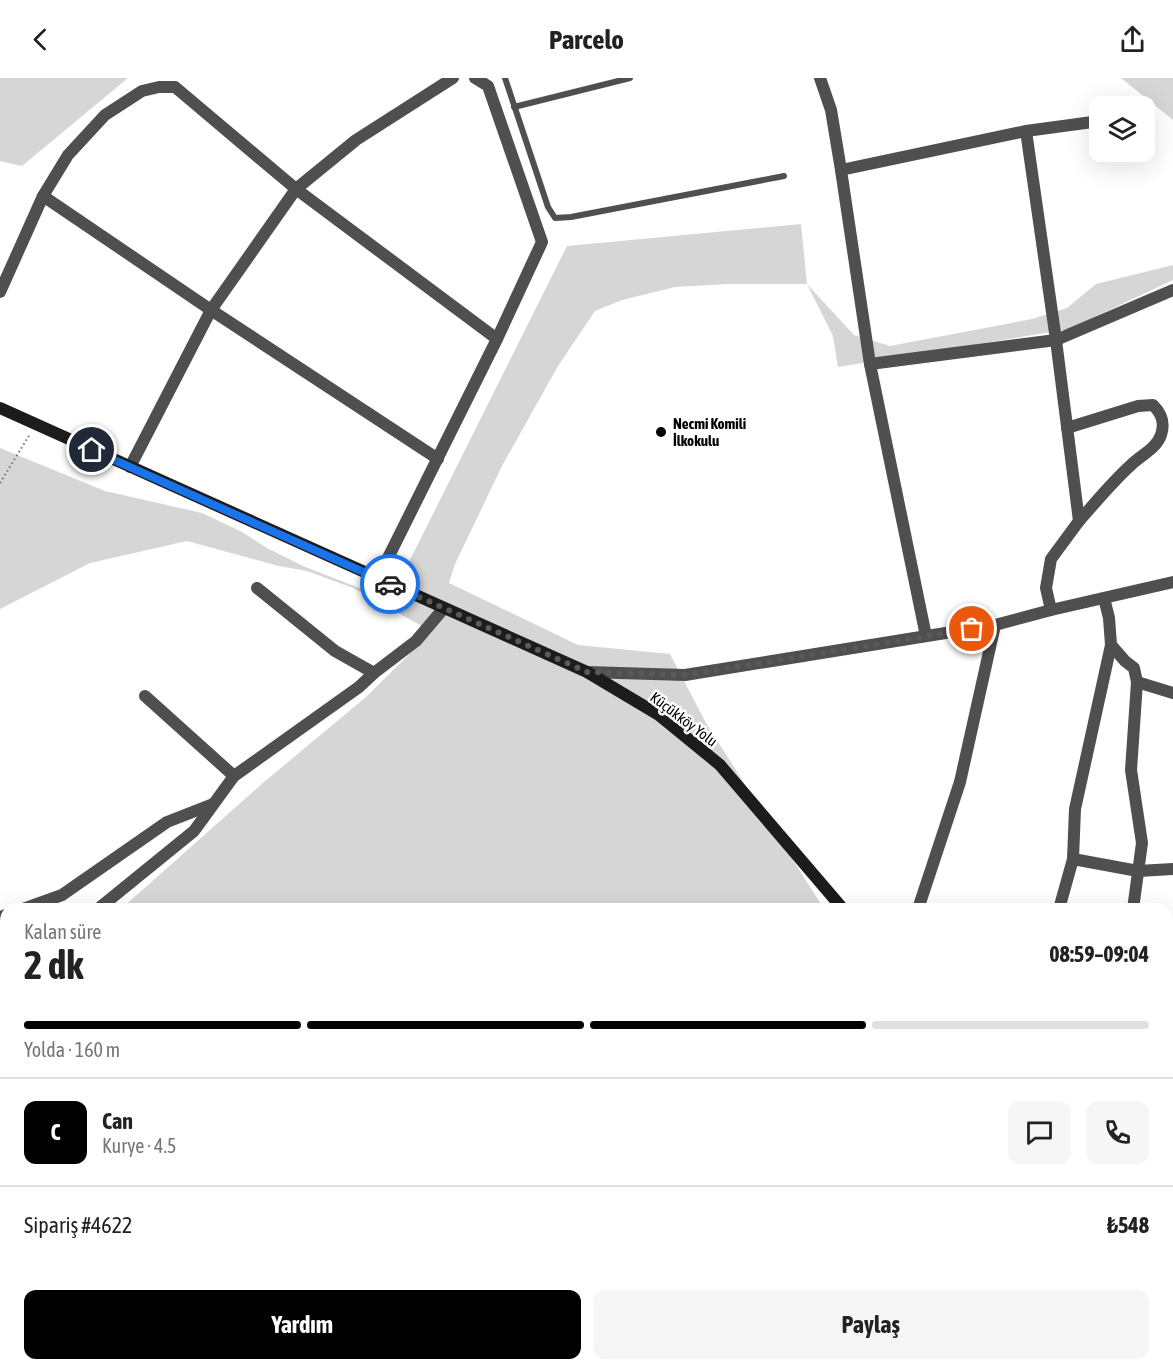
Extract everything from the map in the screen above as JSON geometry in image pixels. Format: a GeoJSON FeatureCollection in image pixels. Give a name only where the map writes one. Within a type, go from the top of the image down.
{"type":"FeatureCollection","features":[{"type":"Feature","properties":{"kind":"main road","name":"Küçükköy Yolu"},"geometry":{"type":"LineString","coordinates":[[0,408],[587,672],[659,715],[720,765],[838,903]]}},
{"type":"Feature","properties":{"kind":"street"},"geometry":{"type":"LineString","coordinates":[[130,467],[211,309],[296,189],[356,140],[453,78]]}},
{"type":"Feature","properties":{"kind":"street"},"geometry":{"type":"LineString","coordinates":[[378,579],[497,339],[542,242],[488,86],[476,78]]}},
{"type":"Feature","properties":{"kind":"street"},"geometry":{"type":"LineString","coordinates":[[820,78],[831,110],[870,364],[926,636]]}},
{"type":"Feature","properties":{"kind":"street"},"geometry":{"type":"LineString","coordinates":[[0,292],[43,196],[68,155],[105,115],[142,91],[159,87],[174,87],[296,189],[497,339]]}},
{"type":"Feature","properties":{"kind":"street"},"geometry":{"type":"LineString","coordinates":[[841,170],[1026,131],[1089,122]]}},
{"type":"Feature","properties":{"kind":"street"},"geometry":{"type":"LineString","coordinates":[[1026,131],[1079,521]]}},
{"type":"Feature","properties":{"kind":"street"},"geometry":{"type":"LineString","coordinates":[[43,196],[438,459]]}},
{"type":"Feature","properties":{"kind":"street"},"geometry":{"type":"LineString","coordinates":[[870,364],[1056,340],[1173,290]]}},
{"type":"Feature","properties":{"kind":"street"},"geometry":{"type":"LineString","coordinates":[[1051,610],[1046,588],[1051,560],[1079,521],[1131,465],[1152,448],[1161,435],[1163,421],[1160,412],[1153,405],[1137,406],[1067,428]]}},
{"type":"Feature","properties":{"kind":"street"},"geometry":{"type":"LineString","coordinates":[[587,672],[685,675],[995,625],[1171,582]]}},
{"type":"Feature","properties":{"kind":"street"},"geometry":{"type":"LineString","coordinates":[[257,588],[335,651],[375,673]]}},
{"type":"Feature","properties":{"kind":"street"},"geometry":{"type":"LineString","coordinates":[[1061,903],[1073,860],[1075,809],[1112,645],[1104,598]]}},
{"type":"Feature","properties":{"kind":"street"},"geometry":{"type":"LineString","coordinates":[[105,903],[194,831],[234,776],[359,687],[416,641],[444,608]]}},
{"type":"Feature","properties":{"kind":"street"},"geometry":{"type":"LineString","coordinates":[[920,903],[960,782],[995,625]]}},
{"type":"Feature","properties":{"kind":"street"},"geometry":{"type":"LineString","coordinates":[[1112,645],[1134,669],[1137,682],[1131,770],[1142,843],[1134,903]]}},
{"type":"Feature","properties":{"kind":"street"},"geometry":{"type":"LineString","coordinates":[[1137,682],[1173,693]]}},
{"type":"Feature","properties":{"kind":"street"},"geometry":{"type":"LineString","coordinates":[[145,696],[234,776]]}},
{"type":"Feature","properties":{"kind":"street"},"geometry":{"type":"LineString","coordinates":[[40,903],[62,895],[167,822],[214,803]]}},
{"type":"Feature","properties":{"kind":"street"},"geometry":{"type":"LineString","coordinates":[[1073,860],[1138,871],[1173,869]]}},
{"type":"Feature","properties":{"kind":"lane"},"geometry":{"type":"LineString","coordinates":[[505,78],[548,207],[555,218],[571,217],[784,176]]}},
{"type":"Feature","properties":{"kind":"lane"},"geometry":{"type":"LineString","coordinates":[[514,107],[630,78]]}},
{"type":"Feature","properties":{"kind":"path"},"geometry":{"type":"LineString","coordinates":[[0,483],[36,424]]}},
{"type":"Feature","properties":{"kind":"shaded area"},"geometry":{"type":"Polygon","coordinates":[[[0,78],[128,78],[22,166],[0,161],[0,78]]]}},
{"type":"Feature","properties":{"kind":"shaded area"},"geometry":{"type":"Polygon","coordinates":[[[1121,78],[1173,78],[1173,120],[1155,105],[1155,96],[1143,96],[1121,78]]]}},
{"type":"Feature","properties":{"kind":"shaded area"},"geometry":{"type":"Polygon","coordinates":[[[801,224],[807,284],[675,287],[622,300],[595,311],[558,366],[502,466],[455,564],[449,583],[578,645],[670,654],[706,723],[820,903],[128,903],[264,782],[366,697],[432,632],[353,588],[307,571],[279,566],[187,541],[90,563],[0,609],[0,448],[105,491],[202,513],[303,566],[390,600],[567,246],[801,224]]]}},
{"type":"Feature","properties":{"kind":"shaded area"},"geometry":{"type":"Polygon","coordinates":[[[1173,265],[1173,280],[1069,329],[838,367],[833,336],[807,284],[854,335],[890,346],[1032,319],[1067,308],[1096,284],[1173,265]]]}},
{"type":"Feature","properties":{"kind":"way so far"},"geometry":{"type":"LineString","coordinates":[[390,584],[587,672],[685,675],[972,629]]}},
{"type":"Feature","properties":{"kind":"place","name":"Necmi Komili İlkokulu"},"geometry":{"type":"Point","coordinates":[661,432]}},
{"type":"Feature","properties":{"kind":"route"},"geometry":{"type":"LineString","coordinates":[[92,450],[390,584]]}}]}
